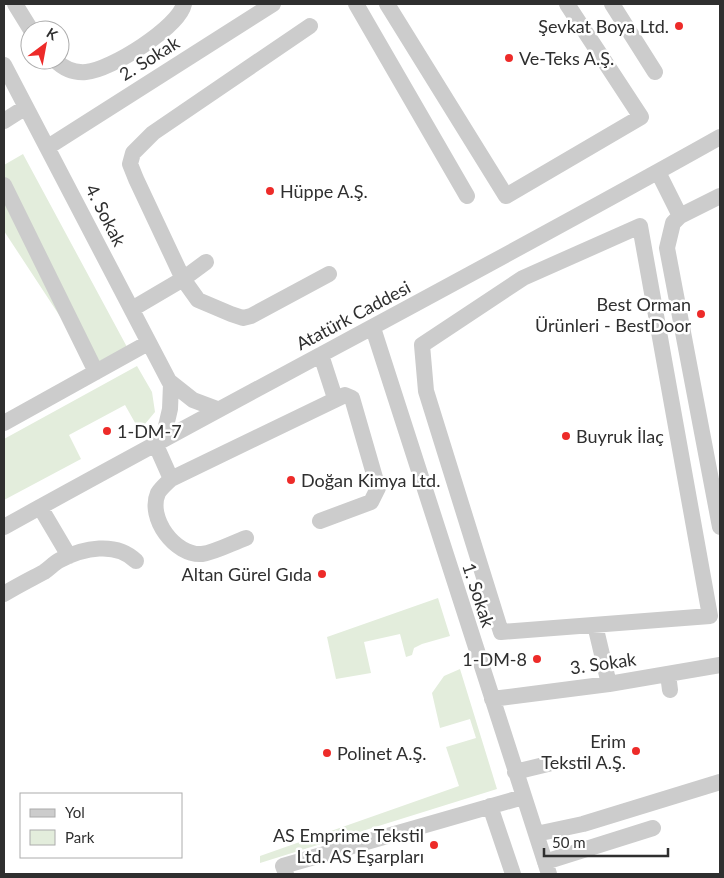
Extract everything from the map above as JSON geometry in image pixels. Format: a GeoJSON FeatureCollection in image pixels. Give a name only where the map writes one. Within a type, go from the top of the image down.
{"type":"FeatureCollection","features":[{"type":"Feature","properties":{"kind":"street"},"geometry":{"type":"LineString","coordinates":[[15,4],[25,20]]}},
{"type":"Feature","properties":{"kind":"street"},"geometry":{"type":"LineString","coordinates":[[70,70],[86,72],[108,66],[127,56],[182,13],[184,4]]}},
{"type":"Feature","properties":{"kind":"street","name":"2. Sokak"},"geometry":{"type":"LineString","coordinates":[[48,146],[273,4]]}},
{"type":"Feature","properties":{"kind":"street"},"geometry":{"type":"LineString","coordinates":[[356,4],[467,196]]}},
{"type":"Feature","properties":{"kind":"street"},"geometry":{"type":"LineString","coordinates":[[387,4],[506,196],[640,117],[566,4]]}},
{"type":"Feature","properties":{"kind":"street"},"geometry":{"type":"LineString","coordinates":[[612,4],[655,72]]}},
{"type":"Feature","properties":{"kind":"street"},"geometry":{"type":"LineString","coordinates":[[310,26],[167,122],[133,153],[130,164],[183,278],[198,300],[243,318],[251,316],[329,274]]}},
{"type":"Feature","properties":{"kind":"street","name":"4. Sokak"},"geometry":{"type":"LineString","coordinates":[[4,65],[8,82],[26,107],[48,146],[148,343],[171,384]]}},
{"type":"Feature","properties":{"kind":"street"},"geometry":{"type":"LineString","coordinates":[[4,121],[26,107]]}},
{"type":"Feature","properties":{"kind":"street","name":"Atatürk Caddesi"},"geometry":{"type":"LineString","coordinates":[[4,527],[217,409],[373,328],[720,137]]}},
{"type":"Feature","properties":{"kind":"street"},"geometry":{"type":"LineString","coordinates":[[658,172],[680,216]]}},
{"type":"Feature","properties":{"kind":"street"},"geometry":{"type":"LineString","coordinates":[[4,185],[96,372]]}},
{"type":"Feature","properties":{"kind":"street"},"geometry":{"type":"LineString","coordinates":[[720,196],[680,216],[673,223],[667,248],[720,527]]}},
{"type":"Feature","properties":{"kind":"street"},"geometry":{"type":"LineString","coordinates":[[640,226],[710,616],[501,632],[426,391],[422,345],[523,278],[640,226]]}},
{"type":"Feature","properties":{"kind":"street"},"geometry":{"type":"LineString","coordinates":[[508,254],[523,278]]}},
{"type":"Feature","properties":{"kind":"street"},"geometry":{"type":"LineString","coordinates":[[132,309],[206,262]]}},
{"type":"Feature","properties":{"kind":"street","name":"1. Sokak"},"geometry":{"type":"LineString","coordinates":[[373,328],[547,868]]}},
{"type":"Feature","properties":{"kind":"street"},"geometry":{"type":"LineString","coordinates":[[4,423],[148,343]]}},
{"type":"Feature","properties":{"kind":"street"},"geometry":{"type":"LineString","coordinates":[[321,355],[335,398]]}},
{"type":"Feature","properties":{"kind":"street"},"geometry":{"type":"LineString","coordinates":[[171,384],[201,404],[217,409]]}},
{"type":"Feature","properties":{"kind":"street"},"geometry":{"type":"LineString","coordinates":[[171,384],[170,409],[159,441],[171,479]]}},
{"type":"Feature","properties":{"kind":"street"},"geometry":{"type":"LineString","coordinates":[[246,538],[203,554],[179,547],[162,530],[156,507],[158,493],[171,479],[335,398],[345,395],[352,398],[378,488],[370,502],[320,521]]}},
{"type":"Feature","properties":{"kind":"street"},"geometry":{"type":"LineString","coordinates":[[40,507],[69,556]]}},
{"type":"Feature","properties":{"kind":"street"},"geometry":{"type":"LineString","coordinates":[[4,594],[69,556],[85,551],[110,548],[122,551],[136,561]]}},
{"type":"Feature","properties":{"kind":"street"},"geometry":{"type":"LineString","coordinates":[[595,625],[608,684]]}},
{"type":"Feature","properties":{"kind":"street","name":"3. Sokak"},"geometry":{"type":"LineString","coordinates":[[492,699],[608,684],[669,682],[720,665]]}},
{"type":"Feature","properties":{"kind":"street"},"geometry":{"type":"LineString","coordinates":[[515,772],[548,764]]}},
{"type":"Feature","properties":{"kind":"street"},"geometry":{"type":"LineString","coordinates":[[536,834],[583,824],[720,782]]}},
{"type":"Feature","properties":{"kind":"street"},"geometry":{"type":"LineString","coordinates":[[286,874],[283,866],[523,796]]}},
{"type":"Feature","properties":{"kind":"street"},"geometry":{"type":"LineString","coordinates":[[490,806],[513,874]]}},
{"type":"Feature","properties":{"kind":"street"},"geometry":{"type":"LineString","coordinates":[[547,868],[652,828]]}},
{"type":"Feature","properties":{"kind":"green space"},"geometry":{"type":"Polygon","coordinates":[[[23,154],[127,347],[92,365],[4,231],[4,165],[23,154]]]}},
{"type":"Feature","properties":{"kind":"green space"},"geometry":{"type":"Polygon","coordinates":[[[137,366],[152,392],[155,412],[145,424],[138,428],[125,405],[69,435],[81,459],[4,500],[4,439],[137,366]]]}},
{"type":"Feature","properties":{"kind":"green space"},"geometry":{"type":"Polygon","coordinates":[[[438,598],[450,636],[422,644],[414,648],[412,655],[406,657],[400,634],[364,642],[371,673],[336,679],[327,637],[438,598]]]}},
{"type":"Feature","properties":{"kind":"green space"},"geometry":{"type":"Polygon","coordinates":[[[460,669],[497,789],[260,863],[260,856],[459,786],[446,747],[476,738],[470,719],[440,728],[432,693],[444,676],[460,669]]]}},
{"type":"Feature","properties":{"kind":"place","name":"Şevkat Boya Ltd."},"geometry":{"type":"Point","coordinates":[679,26]}},
{"type":"Feature","properties":{"kind":"place","name":"Ve-Teks A.Ş."},"geometry":{"type":"Point","coordinates":[509,58]}},
{"type":"Feature","properties":{"kind":"place","name":"Hüppe A.Ş."},"geometry":{"type":"Point","coordinates":[270,191]}},
{"type":"Feature","properties":{"kind":"place","name":"Best Orman Ürünleri - BestDoor"},"geometry":{"type":"Point","coordinates":[701,314]}},
{"type":"Feature","properties":{"kind":"place","name":"1-DM-7"},"geometry":{"type":"Point","coordinates":[107,431]}},
{"type":"Feature","properties":{"kind":"place","name":"Buyruk İlaç"},"geometry":{"type":"Point","coordinates":[566,436]}},
{"type":"Feature","properties":{"kind":"place","name":"Doğan Kimya Ltd."},"geometry":{"type":"Point","coordinates":[291,480]}},
{"type":"Feature","properties":{"kind":"place","name":"Altan Gürel Gıda"},"geometry":{"type":"Point","coordinates":[322,574]}},
{"type":"Feature","properties":{"kind":"place","name":"1-DM-8"},"geometry":{"type":"Point","coordinates":[537,659]}},
{"type":"Feature","properties":{"kind":"place","name":"Erim Tekstil A.Ş."},"geometry":{"type":"Point","coordinates":[636,751]}},
{"type":"Feature","properties":{"kind":"place","name":"Polinet A.Ş."},"geometry":{"type":"Point","coordinates":[327,753]}},
{"type":"Feature","properties":{"kind":"place","name":"AS Emprime Tekstil Ltd. AS Eşarpları"},"geometry":{"type":"Point","coordinates":[434,845]}}]}
